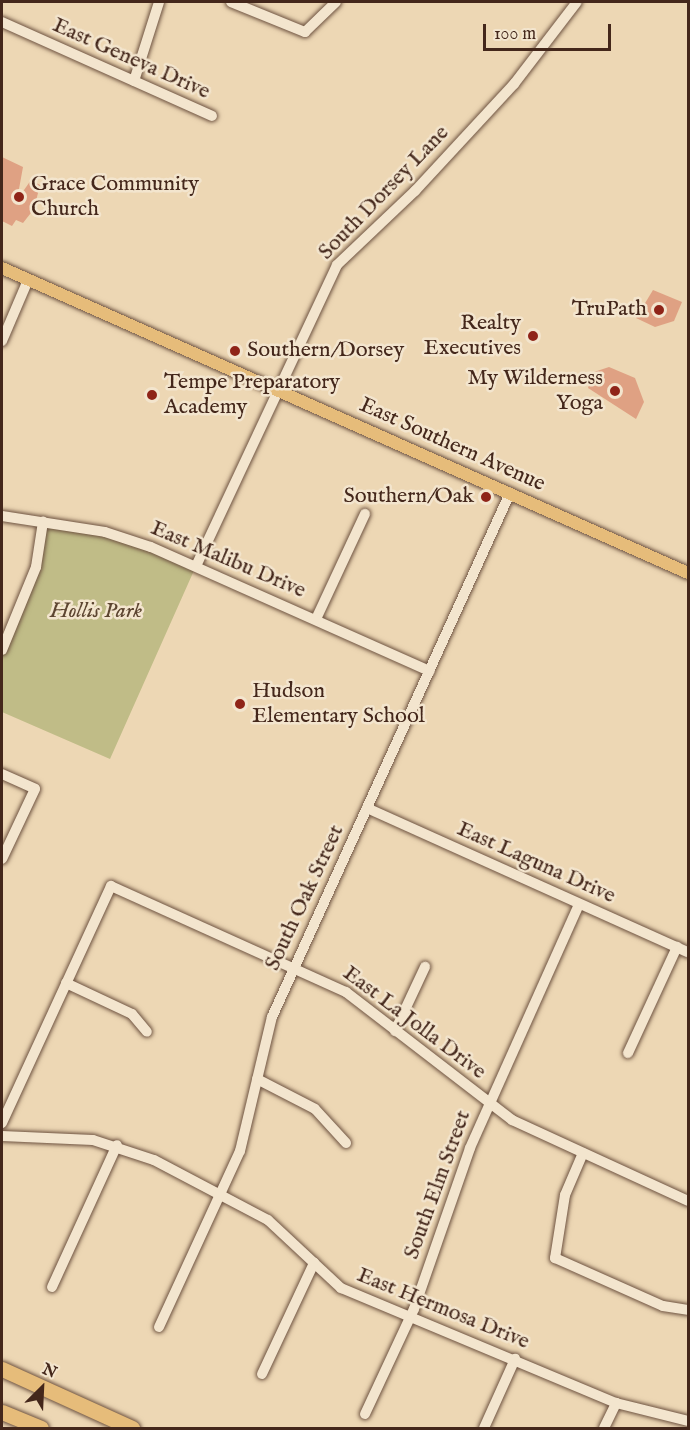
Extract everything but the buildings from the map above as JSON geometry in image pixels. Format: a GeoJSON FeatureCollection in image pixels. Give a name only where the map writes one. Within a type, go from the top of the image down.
{"type":"FeatureCollection","features":[{"type":"Feature","properties":{"kind":"highway"},"geometry":{"type":"LineString","coordinates":[[2,1369],[132,1428]]}},
{"type":"Feature","properties":{"kind":"highway"},"geometry":{"type":"LineString","coordinates":[[2,1412],[33,1428]]}},
{"type":"Feature","properties":{"kind":"highway"},"geometry":{"type":"LineString","coordinates":[[2,1412],[40,1428]]}},
{"type":"Feature","properties":{"kind":"main road","name":"East Southern Avenue"},"geometry":{"type":"LineString","coordinates":[[2,268],[688,573]]}},
{"type":"Feature","properties":{"kind":"street"},"geometry":{"type":"LineString","coordinates":[[134,81],[159,2]]}},
{"type":"Feature","properties":{"kind":"street"},"geometry":{"type":"LineString","coordinates":[[231,2],[305,32],[336,2]]}},
{"type":"Feature","properties":{"kind":"street","name":"South Dorsey Lane"},"geometry":{"type":"LineString","coordinates":[[196,566],[276,391],[343,256],[415,191],[508,90],[577,2]]}},
{"type":"Feature","properties":{"kind":"street","name":"East Geneva Drive"},"geometry":{"type":"LineString","coordinates":[[2,22],[212,116]]}},
{"type":"Feature","properties":{"kind":"street"},"geometry":{"type":"LineString","coordinates":[[2,341],[28,280]]}},
{"type":"Feature","properties":{"kind":"street","name":"South Oak Street"},"geometry":{"type":"LineString","coordinates":[[159,1327],[221,1192],[247,1129],[263,1041],[510,493]]}},
{"type":"Feature","properties":{"kind":"street"},"geometry":{"type":"LineString","coordinates":[[316,619],[365,514]]}},
{"type":"Feature","properties":{"kind":"street","name":"East Malibu Drive"},"geometry":{"type":"LineString","coordinates":[[2,516],[105,532],[196,566],[430,671]]}},
{"type":"Feature","properties":{"kind":"street"},"geometry":{"type":"LineString","coordinates":[[2,650],[36,567],[43,522]]}},
{"type":"Feature","properties":{"kind":"street"},"geometry":{"type":"LineString","coordinates":[[2,774],[35,789],[2,859]]}},
{"type":"Feature","properties":{"kind":"street","name":"East Laguna Drive"},"geometry":{"type":"LineString","coordinates":[[367,808],[688,952]]}},
{"type":"Feature","properties":{"kind":"street","name":"East La Jolla Drive"},"geometry":{"type":"LineString","coordinates":[[66,983],[111,886],[295,967],[346,992],[488,1104],[583,1153],[688,1201]]}},
{"type":"Feature","properties":{"kind":"street","name":"South Elm Street"},"geometry":{"type":"LineString","coordinates":[[365,1414],[411,1319],[488,1104],[579,904]]}},
{"type":"Feature","properties":{"kind":"street"},"geometry":{"type":"LineString","coordinates":[[628,1053],[677,947]]}},
{"type":"Feature","properties":{"kind":"street"},"geometry":{"type":"LineString","coordinates":[[395,1031],[425,967]]}},
{"type":"Feature","properties":{"kind":"street"},"geometry":{"type":"LineString","coordinates":[[2,1123],[66,983],[132,1014],[147,1032]]}},
{"type":"Feature","properties":{"kind":"street"},"geometry":{"type":"LineString","coordinates":[[257,1079],[315,1109],[346,1143]]}},
{"type":"Feature","properties":{"kind":"street","name":"East Hermosa Drive"},"geometry":{"type":"LineString","coordinates":[[2,1136],[117,1145],[221,1192],[268,1220],[341,1288],[616,1403],[688,1421]]}},
{"type":"Feature","properties":{"kind":"street"},"geometry":{"type":"LineString","coordinates":[[52,1287],[117,1145]]}},
{"type":"Feature","properties":{"kind":"street"},"geometry":{"type":"LineString","coordinates":[[583,1153],[565,1195],[555,1258],[663,1306],[688,1310]]}},
{"type":"Feature","properties":{"kind":"street"},"geometry":{"type":"LineString","coordinates":[[262,1374],[314,1263]]}},
{"type":"Feature","properties":{"kind":"street"},"geometry":{"type":"LineString","coordinates":[[484,1428],[515,1359]]}},
{"type":"Feature","properties":{"kind":"street"},"geometry":{"type":"LineString","coordinates":[[604,1428],[616,1403]]}},
{"type":"Feature","properties":{"kind":"green space","name":"Hollis Park"},"geometry":{"type":"Polygon","coordinates":[[[43,522],[105,532],[196,566],[110,759],[2,712],[2,650],[36,568],[43,522]]]}},
{"type":"Feature","properties":{"kind":"place","name":"Grace Community Church"},"geometry":{"type":"Point","coordinates":[19,197]}},
{"type":"Feature","properties":{"kind":"place","name":"TruPath"},"geometry":{"type":"Point","coordinates":[659,310]}},
{"type":"Feature","properties":{"kind":"place","name":"Realty Executives"},"geometry":{"type":"Point","coordinates":[533,336]}},
{"type":"Feature","properties":{"kind":"place","name":"Southern/Dorsey"},"geometry":{"type":"Point","coordinates":[235,351]}},
{"type":"Feature","properties":{"kind":"place","name":"My Wilderness Yoga"},"geometry":{"type":"Point","coordinates":[615,391]}},
{"type":"Feature","properties":{"kind":"place","name":"Tempe Preparatory Academy"},"geometry":{"type":"Point","coordinates":[152,395]}},
{"type":"Feature","properties":{"kind":"place","name":"Southern/Oak"},"geometry":{"type":"Point","coordinates":[486,497]}},
{"type":"Feature","properties":{"kind":"place","name":"Hudson Elementary School"},"geometry":{"type":"Point","coordinates":[240,704]}}]}
